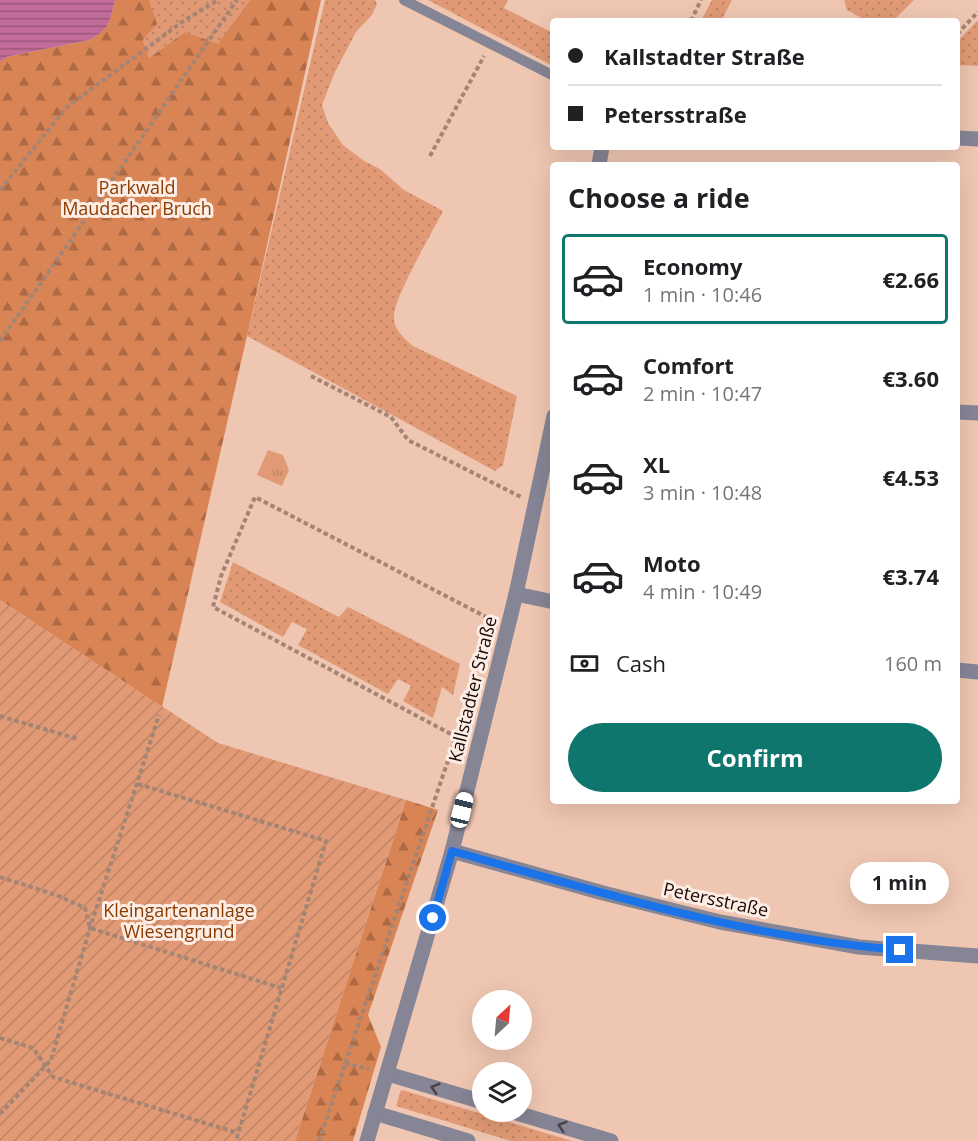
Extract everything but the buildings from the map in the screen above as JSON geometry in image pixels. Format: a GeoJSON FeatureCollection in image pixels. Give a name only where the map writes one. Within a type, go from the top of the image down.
{"type":"FeatureCollection","features":[{"type":"Feature","properties":{"kind":"street"},"geometry":{"type":"LineString","coordinates":[[960,138],[978,139]]}},
{"type":"Feature","properties":{"kind":"street"},"geometry":{"type":"LineString","coordinates":[[960,412],[978,413]]}},
{"type":"Feature","properties":{"kind":"street","name":"Kallstadter Straße"},"geometry":{"type":"LineString","coordinates":[[367,1141],[452,851],[508,628],[550,435]]}},
{"type":"Feature","properties":{"kind":"street"},"geometry":{"type":"LineString","coordinates":[[516,594],[550,601]]}},
{"type":"Feature","properties":{"kind":"street"},"geometry":{"type":"LineString","coordinates":[[960,670],[978,672]]}},
{"type":"Feature","properties":{"kind":"street","name":"Petersstraße"},"geometry":{"type":"LineString","coordinates":[[452,851],[603,893],[720,922],[859,947],[978,956]]}},
{"type":"Feature","properties":{"kind":"street"},"geometry":{"type":"LineString","coordinates":[[388,1074],[472,1099]]}},
{"type":"Feature","properties":{"kind":"street"},"geometry":{"type":"LineString","coordinates":[[375,1113],[468,1141]]}},
{"type":"Feature","properties":{"kind":"street"},"geometry":{"type":"LineString","coordinates":[[532,1118],[611,1141]]}},
{"type":"Feature","properties":{"kind":"lane"},"geometry":{"type":"LineString","coordinates":[[404,0],[550,74]]}},
{"type":"Feature","properties":{"kind":"path"},"geometry":{"type":"LineString","coordinates":[[0,190],[67,107],[182,22],[218,0]]}},
{"type":"Feature","properties":{"kind":"path"},"geometry":{"type":"LineString","coordinates":[[0,341],[81,228],[237,0]]}},
{"type":"Feature","properties":{"kind":"path"},"geometry":{"type":"LineString","coordinates":[[692,18],[701,0]]}},
{"type":"Feature","properties":{"kind":"path"},"geometry":{"type":"LineString","coordinates":[[960,31],[978,12]]}},
{"type":"Feature","properties":{"kind":"path"},"geometry":{"type":"LineString","coordinates":[[430,156],[490,44]]}},
{"type":"Feature","properties":{"kind":"path"},"geometry":{"type":"LineString","coordinates":[[311,376],[391,417],[408,440],[535,504]]}},
{"type":"Feature","properties":{"kind":"path"},"geometry":{"type":"LineString","coordinates":[[478,748],[213,607],[221,576],[255,497],[508,628]]}},
{"type":"Feature","properties":{"kind":"path"},"geometry":{"type":"LineString","coordinates":[[0,716],[78,739]]}},
{"type":"Feature","properties":{"kind":"path"},"geometry":{"type":"LineString","coordinates":[[0,1114],[51,1060],[90,928],[159,716]]}},
{"type":"Feature","properties":{"kind":"path"},"geometry":{"type":"LineString","coordinates":[[319,1141],[456,737]]}},
{"type":"Feature","properties":{"kind":"path"},"geometry":{"type":"LineString","coordinates":[[138,784],[326,841],[236,1141]]}},
{"type":"Feature","properties":{"kind":"path"},"geometry":{"type":"LineString","coordinates":[[0,877],[59,896],[85,908],[90,928]]}},
{"type":"Feature","properties":{"kind":"path"},"geometry":{"type":"LineString","coordinates":[[90,928],[281,988]]}},
{"type":"Feature","properties":{"kind":"path"},"geometry":{"type":"LineString","coordinates":[[0,1038],[33,1048],[54,1077],[238,1133]]}},
{"type":"Feature","properties":{"kind":"path"},"geometry":{"type":"LineString","coordinates":[[345,1063],[388,1074]]}},
{"type":"Feature","properties":{"kind":"green space","name":"Parkwald Maudacher Bruch"},"geometry":{"type":"Polygon","coordinates":[[[115,0],[149,0],[157,24],[143,40],[149,58],[185,32],[218,44],[250,0],[321,0],[162,707],[0,600],[0,62],[6,57],[89,40],[108,24],[115,0]]]}},
{"type":"Feature","properties":{"kind":"green space"},"geometry":{"type":"Polygon","coordinates":[[[149,0],[250,0],[218,45],[185,32],[149,58],[143,40],[156,24],[149,0]]]}},
{"type":"Feature","properties":{"kind":"green space"},"geometry":{"type":"Polygon","coordinates":[[[325,0],[375,0],[377,4],[372,15],[356,32],[335,72],[322,105],[328,123],[343,145],[364,161],[380,169],[404,190],[443,211],[401,294],[396,306],[394,321],[400,333],[413,346],[517,396],[503,465],[495,471],[247,336],[325,0]]]}},
{"type":"Feature","properties":{"kind":"green space"},"geometry":{"type":"Polygon","coordinates":[[[428,0],[508,0],[504,8],[550,31],[550,64],[428,0]]]}},
{"type":"Feature","properties":{"kind":"green space"},"geometry":{"type":"Polygon","coordinates":[[[712,0],[732,0],[723,18],[703,18],[712,0]]]}},
{"type":"Feature","properties":{"kind":"green space"},"geometry":{"type":"Polygon","coordinates":[[[844,0],[914,0],[896,18],[862,18],[847,10],[844,0]]]}},
{"type":"Feature","properties":{"kind":"green space"},"geometry":{"type":"Polygon","coordinates":[[[978,20],[978,66],[960,65],[960,39],[978,20]]]}},
{"type":"Feature","properties":{"kind":"green space"},"geometry":{"type":"Polygon","coordinates":[[[268,450],[283,455],[289,470],[282,486],[257,475],[268,450]]]}},
{"type":"Feature","properties":{"kind":"green space"},"geometry":{"type":"Polygon","coordinates":[[[233,562],[339,617],[348,607],[460,664],[453,695],[442,687],[433,718],[403,701],[411,686],[398,679],[388,694],[298,645],[307,629],[292,622],[283,637],[220,602],[233,562]]]}},
{"type":"Feature","properties":{"kind":"green space","name":"Kleingartenanlage Wiesengrund"},"geometry":{"type":"Polygon","coordinates":[[[0,600],[218,743],[406,800],[295,1141],[0,1141],[0,600]]]}},
{"type":"Feature","properties":{"kind":"green space"},"geometry":{"type":"Polygon","coordinates":[[[406,800],[438,810],[368,1015],[381,1047],[353,1141],[295,1141],[406,800]]]}},
{"type":"Feature","properties":{"kind":"green space"},"geometry":{"type":"Polygon","coordinates":[[[401,1090],[472,1111],[472,1122],[508,1122],[572,1141],[511,1141],[396,1106],[401,1090]]]}},
{"type":"Feature","properties":{"kind":"shaded area"},"geometry":{"type":"Polygon","coordinates":[[[0,0],[115,0],[108,24],[89,40],[6,57],[0,62],[0,0]]]}},
{"type":"Feature","properties":{"kind":"route"},"geometry":{"type":"LineString","coordinates":[[433,918],[452,851],[603,893],[720,922],[859,947],[900,950]]}}]}
